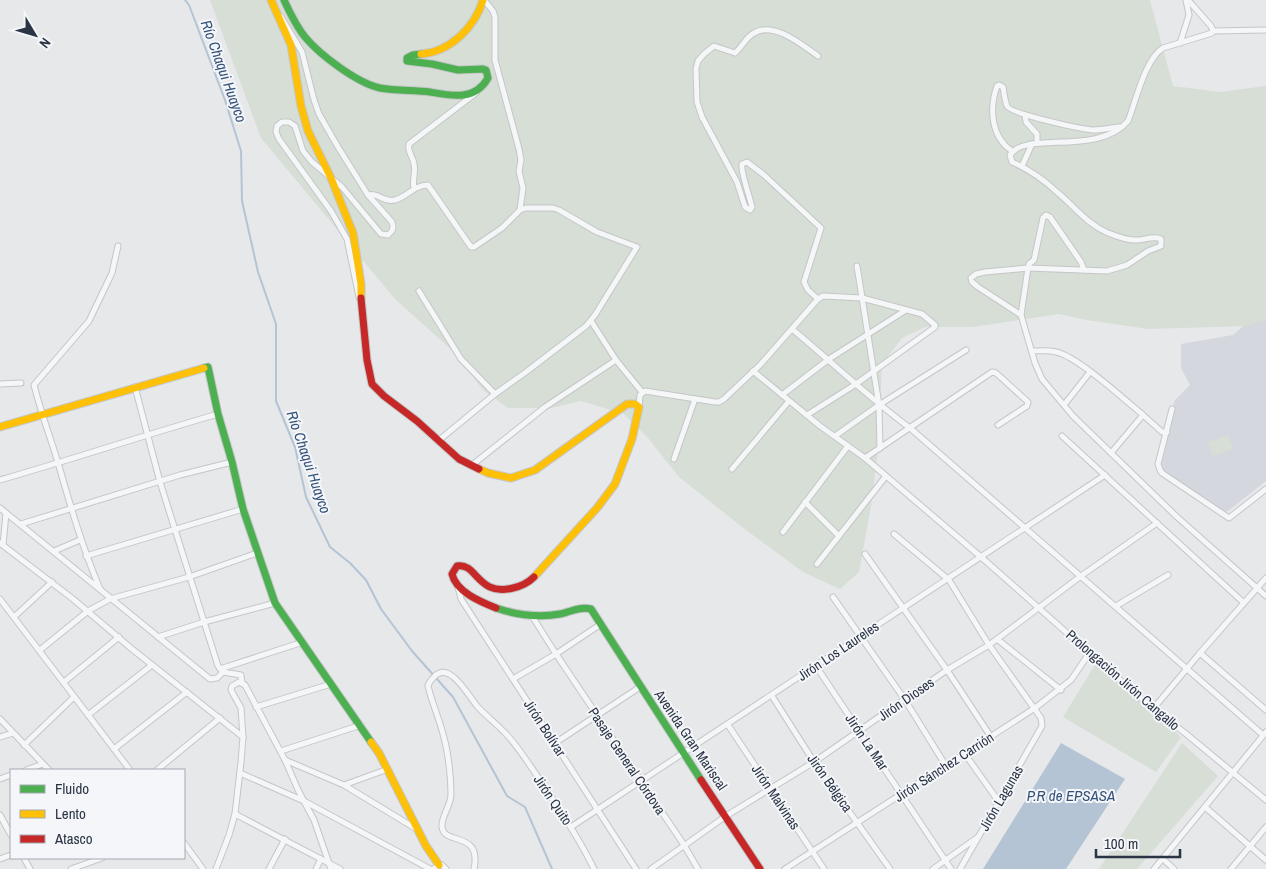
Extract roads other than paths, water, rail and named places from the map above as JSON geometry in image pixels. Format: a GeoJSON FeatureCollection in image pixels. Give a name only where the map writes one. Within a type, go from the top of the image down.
{"type":"FeatureCollection","features":[{"type":"Feature","properties":{"kind":"street"},"geometry":{"type":"LineString","coordinates":[[284,0],[295,23],[306,38],[329,57],[367,83],[384,89],[451,96],[466,95],[478,91]]}},
{"type":"Feature","properties":{"kind":"street"},"geometry":{"type":"LineString","coordinates":[[414,188],[415,167],[414,160],[408,150],[409,144],[485,85],[488,73],[482,68],[458,70],[436,64],[413,64],[407,61],[407,58],[413,54],[425,54],[452,42],[477,19],[484,0]]}},
{"type":"Feature","properties":{"kind":"street"},"geometry":{"type":"LineString","coordinates":[[368,195],[374,194],[385,199],[394,200],[414,188],[428,185],[471,247],[474,247],[502,228],[520,210],[523,188],[519,171],[519,149],[494,60],[493,11],[484,0]]}},
{"type":"Feature","properties":{"kind":"street"},"geometry":{"type":"LineString","coordinates":[[1187,0],[1211,26],[1213,31]]}},
{"type":"Feature","properties":{"kind":"street"},"geometry":{"type":"LineString","coordinates":[[1180,44],[1189,15],[1187,0]]}},
{"type":"Feature","properties":{"kind":"street"},"geometry":{"type":"LineString","coordinates":[[272,2],[291,44],[305,122],[331,178],[355,242],[361,284],[362,314],[369,375],[372,384],[459,459],[488,473],[511,478],[522,476],[535,470],[627,404],[632,403],[639,407]]}},
{"type":"Feature","properties":{"kind":"street"},"geometry":{"type":"LineString","coordinates":[[272,2],[302,52],[319,114],[368,195],[392,222],[393,231],[388,236],[382,234],[342,187],[302,151],[295,126],[289,122],[282,122],[277,126],[276,132],[279,139],[331,210],[347,239],[362,314]]}},
{"type":"Feature","properties":{"kind":"street"},"geometry":{"type":"LineString","coordinates":[[818,56],[781,32],[762,30],[753,33],[735,52],[714,46],[708,49],[698,61],[696,69],[699,109],[737,182],[745,207],[750,210],[752,207],[749,190],[741,169],[742,164],[747,162],[764,175],[821,228],[804,282],[808,290],[818,299]]}},
{"type":"Feature","properties":{"kind":"street"},"geometry":{"type":"LineString","coordinates":[[1213,31],[1266,30]]}},
{"type":"Feature","properties":{"kind":"street"},"geometry":{"type":"LineString","coordinates":[[1012,151],[1034,144],[1088,141],[1103,137],[1123,126],[1128,121],[1153,57],[1158,51],[1211,35],[1213,31]]}},
{"type":"Feature","properties":{"kind":"street"},"geometry":{"type":"LineString","coordinates":[[1012,151],[1002,144],[993,123],[992,103],[996,86],[999,85],[1003,87],[1007,106],[1011,110],[1025,115],[1091,130],[1123,126]]}},
{"type":"Feature","properties":{"kind":"street"},"geometry":{"type":"LineString","coordinates":[[1022,166],[1034,144],[1037,134],[1026,122],[1025,115]]}},
{"type":"Feature","properties":{"kind":"street"},"geometry":{"type":"LineString","coordinates":[[1012,151],[1010,155],[1012,162],[1022,166],[1056,190],[1090,223],[1107,233],[1126,239],[1135,240],[1156,237],[1161,239],[1162,242],[1161,246],[1116,269],[1107,271],[1028,268],[985,272],[976,274],[971,278],[972,282],[978,287],[1021,316]]}},
{"type":"Feature","properties":{"kind":"street"},"geometry":{"type":"LineString","coordinates":[[438,441],[495,394],[591,321],[637,247],[597,232],[559,210],[543,208],[520,210]]}},
{"type":"Feature","properties":{"kind":"street"},"geometry":{"type":"LineString","coordinates":[[1084,270],[1081,262],[1048,215],[1043,218],[1034,260],[1028,268],[1021,316],[1035,363],[1042,378],[1064,405],[1111,453],[1176,516],[1266,596]]}},
{"type":"Feature","properties":{"kind":"street"},"geometry":{"type":"LineString","coordinates":[[100,589],[80,540],[34,385],[89,321],[112,273],[118,246]]}},
{"type":"Feature","properties":{"kind":"street"},"geometry":{"type":"LineString","coordinates":[[1034,260],[1042,268]]}},
{"type":"Feature","properties":{"kind":"street"},"geometry":{"type":"LineString","coordinates":[[857,266],[879,405],[880,448]]}},
{"type":"Feature","properties":{"kind":"street"},"geometry":{"type":"LineString","coordinates":[[420,291],[461,359],[495,394]]}},
{"type":"Feature","properties":{"kind":"street"},"geometry":{"type":"LineString","coordinates":[[642,392],[719,402],[754,371],[818,299],[823,296],[862,298],[922,314],[935,325],[935,327],[856,384],[807,415]]}},
{"type":"Feature","properties":{"kind":"street"},"geometry":{"type":"LineString","coordinates":[[782,395],[829,359],[906,310]]}},
{"type":"Feature","properties":{"kind":"street"},"geometry":{"type":"LineString","coordinates":[[591,321],[616,360],[642,392]]}},
{"type":"Feature","properties":{"kind":"street"},"geometry":{"type":"LineString","coordinates":[[792,329],[829,359],[879,405],[910,428],[1265,734],[1154,869]]}},
{"type":"Feature","properties":{"kind":"street"},"geometry":{"type":"LineString","coordinates":[[835,436],[879,405],[966,350]]}},
{"type":"Feature","properties":{"kind":"street"},"geometry":{"type":"LineString","coordinates":[[1032,351],[1060,354],[1090,372],[1144,415],[1162,432],[1167,432]]}},
{"type":"Feature","properties":{"kind":"street"},"geometry":{"type":"LineString","coordinates":[[471,466],[545,407],[616,360]]}},
{"type":"Feature","properties":{"kind":"street"},"geometry":{"type":"LineString","coordinates":[[0,427],[208,367],[218,414],[243,509],[275,603],[361,725],[388,770],[426,846],[434,868]]}},
{"type":"Feature","properties":{"kind":"street","name":"Prolongación Jirón Cangallo"},"geometry":{"type":"LineString","coordinates":[[754,371],[789,401],[865,458],[981,557],[1153,709],[1266,800]]}},
{"type":"Feature","properties":{"kind":"street"},"geometry":{"type":"LineString","coordinates":[[865,458],[994,372],[1028,402],[1027,406],[998,425]]}},
{"type":"Feature","properties":{"kind":"street"},"geometry":{"type":"LineString","coordinates":[[1064,405],[1090,372]]}},
{"type":"Feature","properties":{"kind":"street"},"geometry":{"type":"LineString","coordinates":[[0,384],[21,383]]}},
{"type":"Feature","properties":{"kind":"street"},"geometry":{"type":"LineString","coordinates":[[135,387],[146,434],[189,577],[222,671]]}},
{"type":"Feature","properties":{"kind":"street"},"geometry":{"type":"LineString","coordinates":[[532,616],[509,612],[477,599],[458,586],[452,574],[458,566],[462,565],[472,570],[483,584],[495,589],[510,590],[529,582],[597,508],[615,484],[632,439],[642,392]]}},
{"type":"Feature","properties":{"kind":"street"},"geometry":{"type":"LineString","coordinates":[[674,459],[695,399]]}},
{"type":"Feature","properties":{"kind":"street"},"geometry":{"type":"LineString","coordinates":[[732,469],[789,401]]}},
{"type":"Feature","properties":{"kind":"street"},"geometry":{"type":"LineString","coordinates":[[1172,409],[1158,464],[1160,470],[1226,517],[1232,517],[1266,489]]}},
{"type":"Feature","properties":{"kind":"street"},"geometry":{"type":"LineString","coordinates":[[0,480],[58,464],[146,434],[218,414]]}},
{"type":"Feature","properties":{"kind":"street"},"geometry":{"type":"LineString","coordinates":[[1111,453],[1144,415]]}},
{"type":"Feature","properties":{"kind":"street"},"geometry":{"type":"LineString","coordinates":[[1062,436],[1244,603]]}},
{"type":"Feature","properties":{"kind":"street"},"geometry":{"type":"LineString","coordinates":[[783,532],[848,446]]}},
{"type":"Feature","properties":{"kind":"street"},"geometry":{"type":"LineString","coordinates":[[21,524],[180,475],[232,462]]}},
{"type":"Feature","properties":{"kind":"street","name":"Jirón Los Laureles"},"geometry":{"type":"LineString","coordinates":[[571,827],[640,780],[772,696],[860,636],[949,580],[1105,475]]}},
{"type":"Feature","properties":{"kind":"street"},"geometry":{"type":"LineString","coordinates":[[817,564],[886,476]]}},
{"type":"Feature","properties":{"kind":"street"},"geometry":{"type":"LineString","coordinates":[[806,502],[839,536]]}},
{"type":"Feature","properties":{"kind":"street"},"geometry":{"type":"LineString","coordinates":[[0,508],[110,599],[210,678],[217,678],[222,671],[303,642]]}},
{"type":"Feature","properties":{"kind":"street"},"geometry":{"type":"LineString","coordinates":[[86,556],[174,528],[243,509]]}},
{"type":"Feature","properties":{"kind":"street"},"geometry":{"type":"LineString","coordinates":[[6,513],[1,544],[52,582],[243,737]]}},
{"type":"Feature","properties":{"kind":"street","name":"Jirón Dioses"},"geometry":{"type":"LineString","coordinates":[[651,869],[726,816],[814,762],[947,670],[989,645],[1081,576],[1157,523]]}},
{"type":"Feature","properties":{"kind":"street"},"geometry":{"type":"LineString","coordinates":[[894,534],[949,580],[989,645],[1035,708]]}},
{"type":"Feature","properties":{"kind":"street"},"geometry":{"type":"LineString","coordinates":[[54,551],[80,540]]}},
{"type":"Feature","properties":{"kind":"street"},"geometry":{"type":"LineString","coordinates":[[40,650],[88,611],[110,599],[189,577],[258,553]]}},
{"type":"Feature","properties":{"kind":"street"},"geometry":{"type":"LineString","coordinates":[[865,554],[947,670],[991,737]]}},
{"type":"Feature","properties":{"kind":"street"},"geometry":{"type":"LineString","coordinates":[[1116,606],[1168,575]]}},
{"type":"Feature","properties":{"kind":"street"},"geometry":{"type":"LineString","coordinates":[[1153,709],[1266,578]]}},
{"type":"Feature","properties":{"kind":"street"},"geometry":{"type":"LineString","coordinates":[[14,617],[52,582]]}},
{"type":"Feature","properties":{"kind":"street","name":"Jirón Bolívar"},"geometry":{"type":"LineString","coordinates":[[458,586],[461,599],[636,869]]}},
{"type":"Feature","properties":{"kind":"street"},"geometry":{"type":"LineString","coordinates":[[833,597],[905,700],[946,766]]}},
{"type":"Feature","properties":{"kind":"street"},"geometry":{"type":"LineString","coordinates":[[0,598],[129,769]]}},
{"type":"Feature","properties":{"kind":"street"},"geometry":{"type":"LineString","coordinates":[[158,637],[204,622],[275,603]]}},
{"type":"Feature","properties":{"kind":"street","name":"Avenida Gran Mariscal"},"geometry":{"type":"LineString","coordinates":[[532,616],[561,614],[588,607],[591,608],[640,687],[760,869]]}},
{"type":"Feature","properties":{"kind":"street","name":"Pasaje General Córdova"},"geometry":{"type":"LineString","coordinates":[[532,616],[698,869]]}},
{"type":"Feature","properties":{"kind":"street"},"geometry":{"type":"LineString","coordinates":[[513,678],[556,654],[601,624]]}},
{"type":"Feature","properties":{"kind":"street"},"geometry":{"type":"LineString","coordinates":[[64,682],[119,638]]}},
{"type":"Feature","properties":{"kind":"street"},"geometry":{"type":"LineString","coordinates":[[997,639],[1061,690]]}},
{"type":"Feature","properties":{"kind":"street","name":"Jirón Sánchez Carrión"},"geometry":{"type":"LineString","coordinates":[[785,869],[1061,690],[1071,680],[1090,652]]}},
{"type":"Feature","properties":{"kind":"street"},"geometry":{"type":"LineString","coordinates":[[1200,653],[1266,710]]}},
{"type":"Feature","properties":{"kind":"street"},"geometry":{"type":"LineString","coordinates":[[88,714],[152,665]]}},
{"type":"Feature","properties":{"kind":"street","name":"Jirón La Mar"},"geometry":{"type":"LineString","coordinates":[[816,666],[951,869]]}},
{"type":"Feature","properties":{"kind":"street"},"geometry":{"type":"LineString","coordinates":[[222,671],[241,675],[240,682],[285,760],[314,820],[330,866]]}},
{"type":"Feature","properties":{"kind":"street","name":"Jirón Quito"},"geometry":{"type":"LineString","coordinates":[[474,869],[476,860],[474,849],[468,844],[445,834],[442,828],[451,795],[446,743],[428,686],[430,680],[442,671],[449,673],[461,685],[520,751],[571,827],[594,869]]}},
{"type":"Feature","properties":{"kind":"street"},"geometry":{"type":"LineString","coordinates":[[216,869],[235,814],[243,737],[241,708],[231,690],[232,686],[240,682]]}},
{"type":"Feature","properties":{"kind":"street"},"geometry":{"type":"LineString","coordinates":[[256,707],[331,684]]}},
{"type":"Feature","properties":{"kind":"street"},"geometry":{"type":"LineString","coordinates":[[556,744],[640,687]]}},
{"type":"Feature","properties":{"kind":"street"},"geometry":{"type":"LineString","coordinates":[[114,749],[187,692]]}},
{"type":"Feature","properties":{"kind":"street","name":"Jirón Bélgica"},"geometry":{"type":"LineString","coordinates":[[772,696],[814,762],[890,869]]}},
{"type":"Feature","properties":{"kind":"street"},"geometry":{"type":"LineString","coordinates":[[24,745],[74,697]]}},
{"type":"Feature","properties":{"kind":"street","name":"Jirón Lagunas"},"geometry":{"type":"LineString","coordinates":[[960,869],[1042,726],[1041,718],[1035,708]]}},
{"type":"Feature","properties":{"kind":"street"},"geometry":{"type":"LineString","coordinates":[[158,769],[220,718]]}},
{"type":"Feature","properties":{"kind":"street"},"geometry":{"type":"LineString","coordinates":[[0,719],[48,769]]}},
{"type":"Feature","properties":{"kind":"street"},"geometry":{"type":"LineString","coordinates":[[280,751],[361,725]]}},
{"type":"Feature","properties":{"kind":"street","name":"Jirón Malvinas"},"geometry":{"type":"LineString","coordinates":[[728,725],[824,869]]}},
{"type":"Feature","properties":{"kind":"street"},"geometry":{"type":"LineString","coordinates":[[0,737],[13,733]]}},
{"type":"Feature","properties":{"kind":"street"},"geometry":{"type":"LineString","coordinates":[[964,754],[999,802]]}},
{"type":"Feature","properties":{"kind":"street"},"geometry":{"type":"LineString","coordinates":[[285,760],[344,785],[418,830]]}},
{"type":"Feature","properties":{"kind":"street"},"geometry":{"type":"LineString","coordinates":[[29,769],[43,764]]}},
{"type":"Feature","properties":{"kind":"street"},"geometry":{"type":"LineString","coordinates":[[344,785],[388,770]]}},
{"type":"Feature","properties":{"kind":"street"},"geometry":{"type":"LineString","coordinates":[[240,772],[304,801],[434,868],[442,865],[446,869]]}},
{"type":"Feature","properties":{"kind":"street"},"geometry":{"type":"LineString","coordinates":[[1205,806],[1266,860]]}},
{"type":"Feature","properties":{"kind":"street"},"geometry":{"type":"LineString","coordinates":[[235,814],[285,839],[330,866],[340,869]]}},
{"type":"Feature","properties":{"kind":"street"},"geometry":{"type":"LineString","coordinates":[[0,815],[10,833]]}},
{"type":"Feature","properties":{"kind":"street"},"geometry":{"type":"LineString","coordinates":[[1231,869],[1266,827]]}},
{"type":"Feature","properties":{"kind":"street"},"geometry":{"type":"LineString","coordinates":[[933,869],[980,835]]}},
{"type":"Feature","properties":{"kind":"street"},"geometry":{"type":"LineString","coordinates":[[269,869],[285,839]]}},
{"type":"Feature","properties":{"kind":"street"},"geometry":{"type":"LineString","coordinates":[[185,844],[203,869]]}},
{"type":"Feature","properties":{"kind":"street"},"geometry":{"type":"LineString","coordinates":[[71,869],[99,859]]}},
{"type":"Feature","properties":{"kind":"street"},"geometry":{"type":"LineString","coordinates":[[316,869],[321,859]]}},
{"type":"Feature","properties":{"kind":"street"},"geometry":{"type":"LineString","coordinates":[[1163,859],[1174,869]]}},
{"type":"Feature","properties":{"kind":"water","name":"P.R de EPSASA"},"geometry":{"type":"Polygon","coordinates":[[[1061,743],[1125,779],[1066,869],[983,869],[1061,743]]]}},
{"type":"Feature","properties":{"kind":"waterway","name":"Río Chaqui Huayco"},"geometry":{"type":"LineString","coordinates":[[185,0],[189,5],[225,100],[241,151],[242,201],[258,272],[276,324],[276,401],[295,447],[306,497],[330,547],[350,563],[366,580],[381,609],[412,651],[453,697],[507,796],[525,807],[552,869]]}}]}
